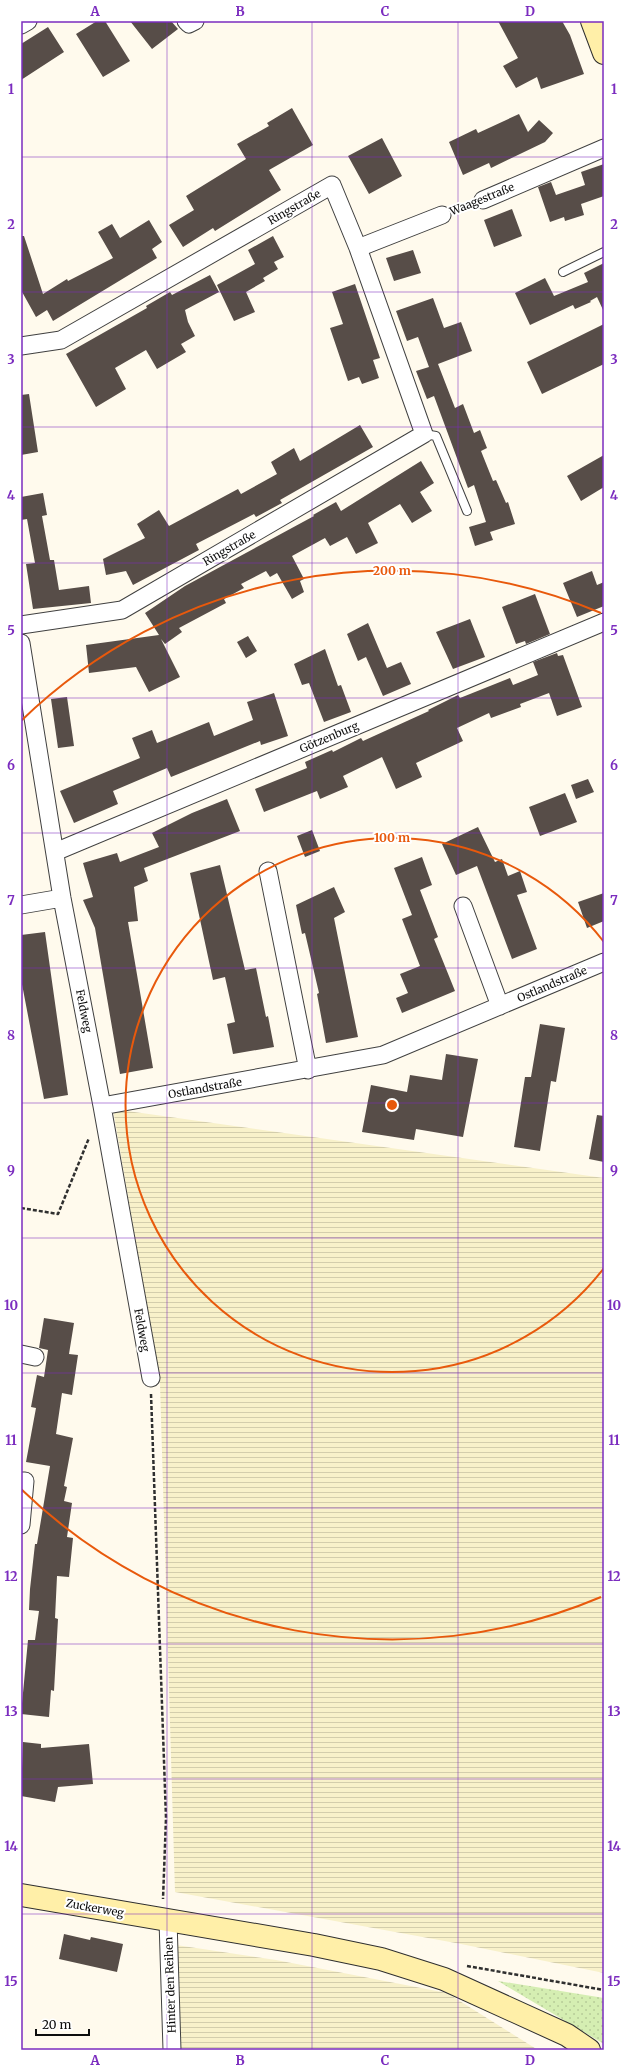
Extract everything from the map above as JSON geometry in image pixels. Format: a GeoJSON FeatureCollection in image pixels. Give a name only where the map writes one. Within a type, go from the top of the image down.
{"type":"FeatureCollection","features":[{"type":"Feature","properties":{"kind":"street"},"geometry":{"type":"LineString","coordinates":[[21,25],[28,21]]}},
{"type":"Feature","properties":{"kind":"street"},"geometry":{"type":"LineString","coordinates":[[186,21],[189,24],[195,21]]}},
{"type":"Feature","properties":{"kind":"street"},"geometry":{"type":"LineString","coordinates":[[597,26],[604,53]]}},
{"type":"Feature","properties":{"kind":"street","name":"Waagestraße"},"geometry":{"type":"LineString","coordinates":[[482,200],[604,148]]}},
{"type":"Feature","properties":{"kind":"street","name":"Ringstraße"},"geometry":{"type":"LineString","coordinates":[[21,346],[61,340],[332,185],[358,248],[424,434],[122,610],[21,625]]}},
{"type":"Feature","properties":{"kind":"street","name":"Waagestraße"},"geometry":{"type":"LineString","coordinates":[[358,248],[442,215]]}},
{"type":"Feature","properties":{"kind":"street","name":"Götzenburg"},"geometry":{"type":"LineString","coordinates":[[55,852],[604,622]]}},
{"type":"Feature","properties":{"kind":"street","name":"Feldweg"},"geometry":{"type":"LineString","coordinates":[[21,643],[62,898],[102,1106],[151,1378]]}},
{"type":"Feature","properties":{"kind":"street"},"geometry":{"type":"LineString","coordinates":[[268,871],[308,1070]]}},
{"type":"Feature","properties":{"kind":"street"},"geometry":{"type":"LineString","coordinates":[[21,905],[62,898]]}},
{"type":"Feature","properties":{"kind":"street"},"geometry":{"type":"LineString","coordinates":[[462,906],[500,1006]]}},
{"type":"Feature","properties":{"kind":"street","name":"Ostlandstraße"},"geometry":{"type":"LineString","coordinates":[[102,1106],[308,1070],[383,1055],[604,962]]}},
{"type":"Feature","properties":{"kind":"street"},"geometry":{"type":"LineString","coordinates":[[21,1525],[23,1481]]}},
{"type":"Feature","properties":{"kind":"street","name":"Zuckerweg"},"geometry":{"type":"LineString","coordinates":[[21,1895],[314,1945],[380,1959],[437,1977],[567,2035],[589,2050]]}},
{"type":"Feature","properties":{"kind":"street","name":"Hinter den Reihen"},"geometry":{"type":"LineString","coordinates":[[168,1920],[172,2050]]}},
{"type":"Feature","properties":{"kind":"lane"},"geometry":{"type":"LineString","coordinates":[[563,272],[604,252]]}},
{"type":"Feature","properties":{"kind":"lane"},"geometry":{"type":"LineString","coordinates":[[424,434],[436,436],[467,511]]}},
{"type":"Feature","properties":{"kind":"path","name":"Waagestraße"},"geometry":{"type":"LineString","coordinates":[[442,215],[482,200]]}},
{"type":"Feature","properties":{"kind":"path"},"geometry":{"type":"LineString","coordinates":[[21,1208],[58,1214],[90,1135]]}},
{"type":"Feature","properties":{"kind":"path"},"geometry":{"type":"LineString","coordinates":[[151,1378],[166,1818],[163,1901],[168,1920]]}},
{"type":"Feature","properties":{"kind":"shaded area"},"geometry":{"type":"Polygon","coordinates":[[[113,1109],[604,1178],[604,1973],[461,1944],[175,1892],[160,1384],[113,1109]]]}},
{"type":"Feature","properties":{"kind":"shaded area"},"geometry":{"type":"Polygon","coordinates":[[[176,1945],[276,1960],[447,1993],[538,2050],[179,2050],[176,1945]]]}},
{"type":"Feature","properties":{"kind":"green space"},"geometry":{"type":"Polygon","coordinates":[[[498,1981],[604,1998],[604,2044],[498,1981]]]}},
{"type":"Feature","properties":{"kind":"building"},"geometry":{"type":"Polygon","coordinates":[[[97,21],[105,21],[130,61],[103,77],[76,34],[97,21]]]}},
{"type":"Feature","properties":{"kind":"building"},"geometry":{"type":"Polygon","coordinates":[[[130,21],[171,21],[178,29],[152,49],[130,21]]]}},
{"type":"Feature","properties":{"kind":"building"},"geometry":{"type":"Polygon","coordinates":[[[498,21],[562,21],[570,35],[584,74],[541,89],[537,77],[516,88],[503,66],[518,58],[498,21]]]}},
{"type":"Feature","properties":{"kind":"building"},"geometry":{"type":"Polygon","coordinates":[[[48,27],[64,52],[21,80],[21,44],[48,27]]]}},
{"type":"Feature","properties":{"kind":"building"},"geometry":{"type":"Polygon","coordinates":[[[292,108],[313,145],[269,170],[281,190],[215,231],[213,228],[183,247],[169,225],[194,210],[186,196],[246,159],[237,144],[269,126],[267,123],[292,108]]]}},
{"type":"Feature","properties":{"kind":"building"},"geometry":{"type":"Polygon","coordinates":[[[519,114],[528,132],[539,120],[553,133],[545,142],[491,168],[489,163],[463,175],[449,142],[476,129],[478,133],[519,114]]]}},
{"type":"Feature","properties":{"kind":"building"},"geometry":{"type":"Polygon","coordinates":[[[382,138],[402,176],[369,194],[348,156],[382,138]]]}},
{"type":"Feature","properties":{"kind":"building"},"geometry":{"type":"Polygon","coordinates":[[[604,164],[604,196],[581,204],[584,215],[565,221],[564,217],[550,222],[538,187],[551,182],[556,195],[585,185],[581,172],[604,164]]]}},
{"type":"Feature","properties":{"kind":"building"},"geometry":{"type":"Polygon","coordinates":[[[512,209],[522,236],[494,247],[484,220],[512,209]]]}},
{"type":"Feature","properties":{"kind":"building"},"geometry":{"type":"Polygon","coordinates":[[[149,220],[162,242],[152,249],[157,258],[53,321],[47,310],[36,317],[21,290],[21,236],[24,236],[43,294],[67,279],[68,281],[113,258],[98,232],[112,224],[120,238],[149,220]]]}},
{"type":"Feature","properties":{"kind":"building"},"geometry":{"type":"Polygon","coordinates":[[[273,236],[284,257],[274,262],[278,269],[263,278],[265,281],[246,292],[255,312],[234,321],[217,285],[255,264],[248,250],[273,236]]]}},
{"type":"Feature","properties":{"kind":"building"},"geometry":{"type":"Polygon","coordinates":[[[413,250],[421,273],[394,281],[386,258],[413,250]]]}},
{"type":"Feature","properties":{"kind":"building"},"geometry":{"type":"Polygon","coordinates":[[[604,263],[604,312],[597,297],[590,301],[591,302],[575,309],[573,305],[530,325],[515,293],[545,278],[554,296],[588,282],[584,273],[604,263]]]}},
{"type":"Feature","properties":{"kind":"building"},"geometry":{"type":"Polygon","coordinates":[[[210,275],[219,292],[185,310],[188,322],[195,336],[181,344],[186,352],[157,369],[146,350],[115,368],[126,389],[96,407],[66,354],[147,308],[146,306],[170,292],[172,295],[210,275]]]}},
{"type":"Feature","properties":{"kind":"building"},"geometry":{"type":"Polygon","coordinates":[[[355,284],[380,358],[373,360],[379,378],[362,384],[359,377],[348,381],[330,328],[343,324],[332,292],[355,284]]]}},
{"type":"Feature","properties":{"kind":"building"},"geometry":{"type":"Polygon","coordinates":[[[433,298],[444,328],[461,322],[472,351],[438,364],[455,408],[463,404],[474,433],[480,430],[487,448],[481,451],[493,481],[496,480],[506,503],[508,502],[515,524],[490,532],[493,540],[475,546],[469,527],[486,522],[474,485],[468,488],[434,396],[427,399],[416,371],[429,367],[418,337],[407,341],[396,311],[433,298]]]}},
{"type":"Feature","properties":{"kind":"building"},"geometry":{"type":"Polygon","coordinates":[[[604,324],[604,364],[542,394],[527,362],[604,324]]]}},
{"type":"Feature","properties":{"kind":"building"},"geometry":{"type":"Polygon","coordinates":[[[29,394],[38,452],[21,455],[21,395],[29,394]]]}},
{"type":"Feature","properties":{"kind":"building"},"geometry":{"type":"Polygon","coordinates":[[[360,425],[373,447],[280,500],[282,503],[256,517],[254,514],[196,544],[199,550],[133,585],[126,571],[106,575],[103,559],[145,538],[137,524],[159,510],[169,526],[238,489],[241,494],[277,474],[271,462],[294,448],[300,461],[360,425]]]}},
{"type":"Feature","properties":{"kind":"building"},"geometry":{"type":"Polygon","coordinates":[[[604,455],[604,487],[581,501],[567,476],[604,455]]]}},
{"type":"Feature","properties":{"kind":"building"},"geometry":{"type":"Polygon","coordinates":[[[421,461],[434,483],[420,492],[432,511],[412,523],[400,504],[368,523],[378,543],[356,554],[347,537],[330,546],[325,538],[292,556],[304,579],[300,581],[304,592],[292,599],[277,573],[270,577],[266,571],[241,584],[244,588],[224,599],[226,603],[179,628],[182,632],[165,644],[161,639],[180,677],[149,692],[136,667],[89,673],[86,645],[159,635],[145,613],[185,586],[314,516],[313,515],[336,502],[341,511],[421,461]]]}},
{"type":"Feature","properties":{"kind":"building"},"geometry":{"type":"Polygon","coordinates":[[[43,493],[47,515],[42,516],[50,560],[54,560],[59,590],[89,586],[91,603],[33,609],[26,564],[35,563],[27,519],[21,520],[21,497],[43,493]]]}},
{"type":"Feature","properties":{"kind":"building"},"geometry":{"type":"Polygon","coordinates":[[[592,571],[597,585],[604,582],[604,606],[577,617],[563,583],[592,571]]]}},
{"type":"Feature","properties":{"kind":"building"},"geometry":{"type":"Polygon","coordinates":[[[535,594],[550,634],[526,644],[525,641],[516,644],[502,607],[535,594]]]}},
{"type":"Feature","properties":{"kind":"building"},"geometry":{"type":"Polygon","coordinates":[[[470,619],[485,657],[453,669],[436,632],[470,619]]]}},
{"type":"Feature","properties":{"kind":"building"},"geometry":{"type":"Polygon","coordinates":[[[368,623],[387,668],[401,662],[411,684],[383,696],[366,657],[358,661],[347,634],[368,623]]]}},
{"type":"Feature","properties":{"kind":"building"},"geometry":{"type":"Polygon","coordinates":[[[248,636],[257,651],[246,658],[237,642],[248,636]]]}},
{"type":"Feature","properties":{"kind":"building"},"geometry":{"type":"Polygon","coordinates":[[[325,649],[338,686],[341,685],[351,712],[324,722],[309,683],[302,685],[294,664],[325,649]]]}},
{"type":"Feature","properties":{"kind":"building"},"geometry":{"type":"Polygon","coordinates":[[[557,653],[558,656],[563,655],[582,707],[557,716],[549,693],[520,704],[521,707],[491,718],[489,713],[457,728],[463,741],[416,763],[422,777],[396,789],[382,757],[343,776],[348,787],[320,799],[317,791],[264,812],[255,789],[307,768],[305,762],[332,750],[333,752],[361,738],[363,741],[429,711],[428,710],[458,695],[460,698],[510,678],[513,685],[538,675],[533,662],[557,653]]]}},
{"type":"Feature","properties":{"kind":"building"},"geometry":{"type":"Polygon","coordinates":[[[274,693],[288,736],[261,745],[260,741],[171,777],[167,768],[113,791],[118,804],[74,823],[60,791],[140,758],[132,738],[152,730],[157,743],[209,722],[214,736],[253,720],[247,702],[274,693]]]}},
{"type":"Feature","properties":{"kind":"building"},"geometry":{"type":"Polygon","coordinates":[[[67,697],[74,746],[58,748],[51,699],[67,697]]]}},
{"type":"Feature","properties":{"kind":"building"},"geometry":{"type":"Polygon","coordinates":[[[588,779],[594,792],[576,799],[571,785],[588,779]]]}},
{"type":"Feature","properties":{"kind":"building"},"geometry":{"type":"Polygon","coordinates":[[[565,793],[577,822],[540,836],[529,807],[565,793]]]}},
{"type":"Feature","properties":{"kind":"building"},"geometry":{"type":"Polygon","coordinates":[[[227,799],[240,831],[144,868],[148,881],[134,887],[138,921],[128,922],[153,1068],[120,1074],[95,928],[83,900],[93,897],[83,863],[117,853],[120,862],[159,847],[152,833],[192,813],[227,799]]]}},
{"type":"Feature","properties":{"kind":"building"},"geometry":{"type":"Polygon","coordinates":[[[478,827],[495,862],[502,859],[508,876],[520,871],[527,892],[517,895],[537,949],[512,959],[477,866],[456,875],[442,844],[478,827]]]}},
{"type":"Feature","properties":{"kind":"building"},"geometry":{"type":"Polygon","coordinates":[[[312,830],[320,851],[305,857],[297,836],[312,830]]]}},
{"type":"Feature","properties":{"kind":"building"},"geometry":{"type":"Polygon","coordinates":[[[422,857],[432,885],[420,890],[438,937],[434,939],[455,991],[402,1013],[396,998],[408,993],[400,974],[420,966],[402,919],[412,915],[394,868],[422,857]]]}},
{"type":"Feature","properties":{"kind":"building"},"geometry":{"type":"Polygon","coordinates":[[[220,865],[245,970],[256,968],[274,1047],[233,1054],[227,1024],[235,1022],[225,977],[213,980],[190,873],[220,865]]]}},
{"type":"Feature","properties":{"kind":"building"},"geometry":{"type":"Polygon","coordinates":[[[334,887],[345,912],[334,918],[358,1037],[326,1043],[317,994],[319,993],[305,933],[302,934],[296,905],[334,887]]]}},
{"type":"Feature","properties":{"kind":"building"},"geometry":{"type":"Polygon","coordinates":[[[604,893],[604,921],[587,928],[578,902],[604,893]]]}},
{"type":"Feature","properties":{"kind":"building"},"geometry":{"type":"Polygon","coordinates":[[[45,932],[68,1095],[44,1099],[21,979],[21,935],[45,932]]]}},
{"type":"Feature","properties":{"kind":"building"},"geometry":{"type":"Polygon","coordinates":[[[540,1024],[565,1028],[556,1082],[551,1081],[540,1151],[514,1147],[525,1077],[531,1077],[540,1024]]]}},
{"type":"Feature","properties":{"kind":"building"},"geometry":{"type":"Polygon","coordinates":[[[446,1054],[478,1059],[463,1137],[416,1129],[414,1140],[362,1132],[371,1085],[407,1092],[410,1075],[442,1080],[446,1054]]]}},
{"type":"Feature","properties":{"kind":"building"},"geometry":{"type":"Polygon","coordinates":[[[597,1115],[604,1116],[604,1162],[589,1159],[597,1115]]]}},
{"type":"Feature","properties":{"kind":"building"},"geometry":{"type":"Polygon","coordinates":[[[44,1318],[74,1323],[69,1354],[78,1355],[72,1395],[62,1393],[56,1434],[73,1438],[64,1486],[67,1487],[64,1501],[72,1503],[67,1537],[73,1538],[69,1577],[57,1576],[55,1618],[58,1619],[54,1691],[51,1690],[49,1717],[21,1714],[28,1640],[35,1640],[39,1611],[29,1610],[30,1589],[35,1544],[37,1544],[50,1466],[26,1462],[36,1408],[31,1407],[37,1375],[44,1377],[48,1350],[39,1348],[44,1318]]]}},
{"type":"Feature","properties":{"kind":"building"},"geometry":{"type":"Polygon","coordinates":[[[23,1742],[41,1744],[41,1748],[89,1744],[93,1784],[58,1787],[55,1802],[21,1796],[23,1742]]]}},
{"type":"Feature","properties":{"kind":"building"},"geometry":{"type":"Polygon","coordinates":[[[64,1934],[90,1940],[91,1937],[123,1944],[117,1972],[59,1959],[64,1934]]]}}]}
